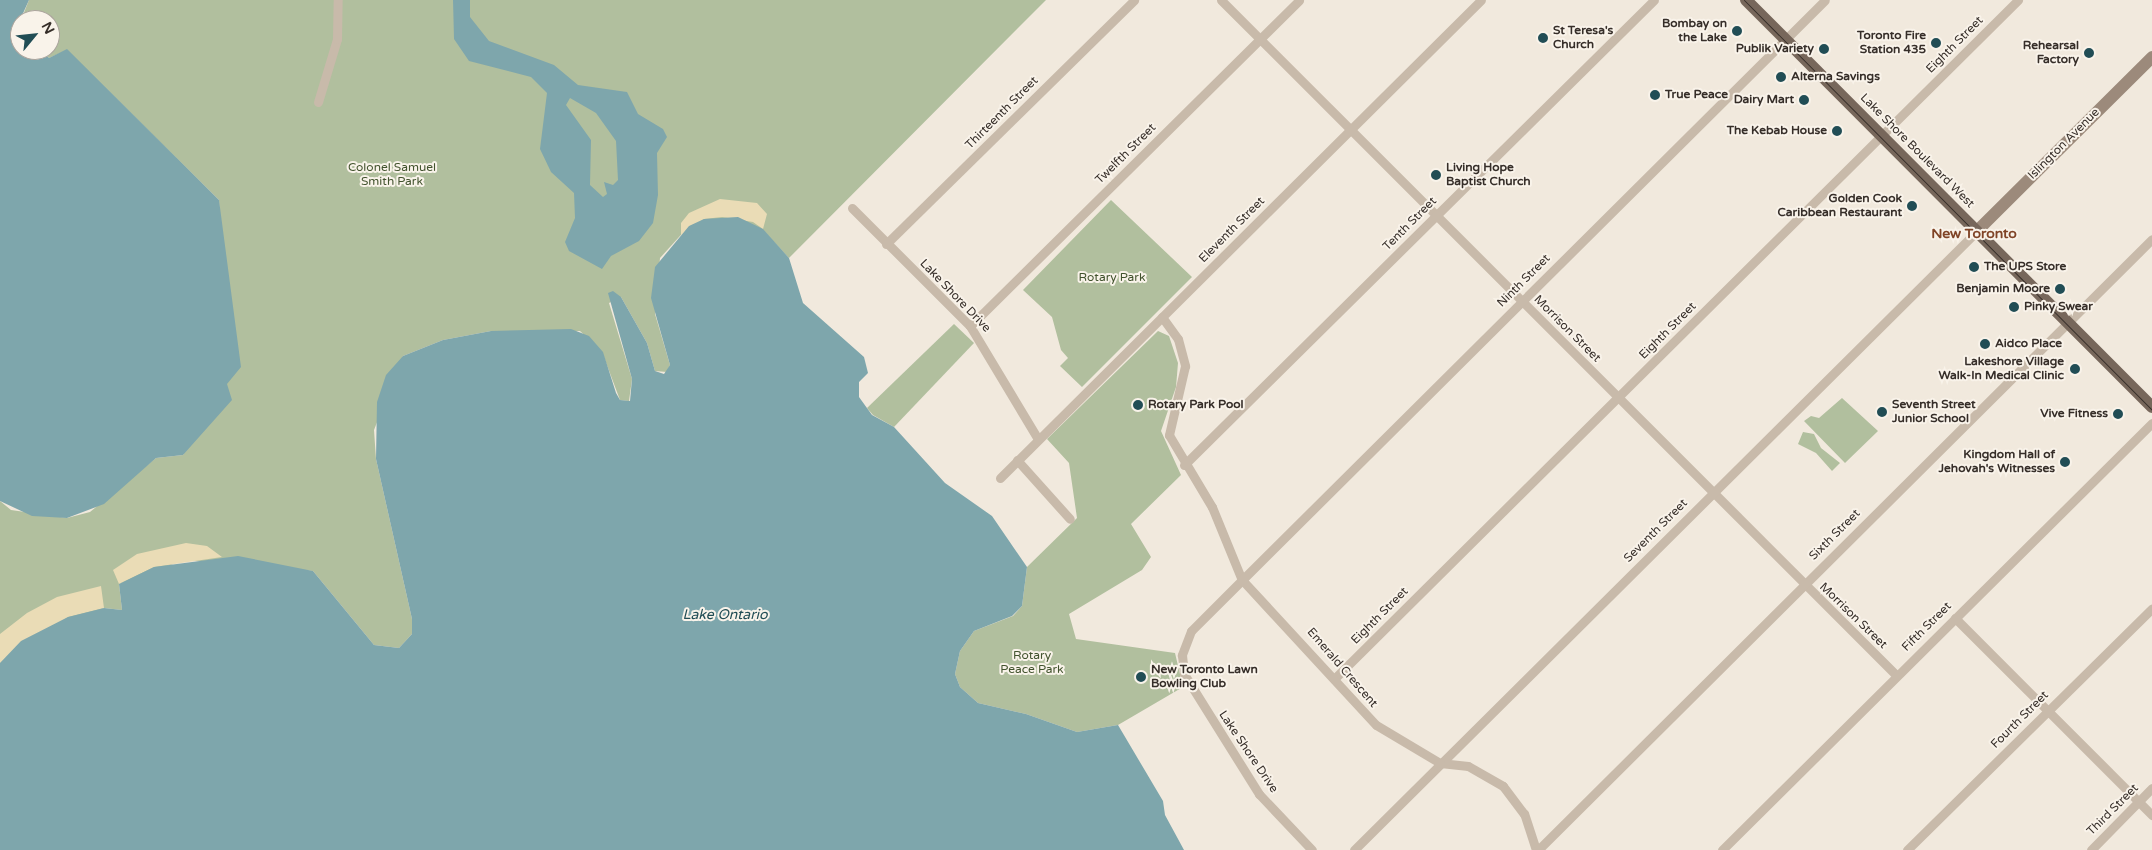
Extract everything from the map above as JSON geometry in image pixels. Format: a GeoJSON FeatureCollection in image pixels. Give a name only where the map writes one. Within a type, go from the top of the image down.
{"type":"FeatureCollection","features":[{"type":"Feature","properties":{"kind":"main road","name":"Lake Shore Boulevard West"},"geometry":{"type":"LineString","coordinates":[[1746,0],[2152,407]]}},
{"type":"Feature","properties":{"kind":"main road","name":"Islington Avenue"},"geometry":{"type":"LineString","coordinates":[[1977,231],[2152,57]]}},
{"type":"Feature","properties":{"kind":"street"},"geometry":{"type":"LineString","coordinates":[[318,102],[337,39],[338,0]]}},
{"type":"Feature","properties":{"kind":"street","name":"Thirteenth Street"},"geometry":{"type":"LineString","coordinates":[[886,244],[1134,0]]}},
{"type":"Feature","properties":{"kind":"street","name":"Morrison Street"},"geometry":{"type":"LineString","coordinates":[[1221,0],[1714,493],[1803,585],[1896,675]]}},
{"type":"Feature","properties":{"kind":"street","name":"Twelfth Street"},"geometry":{"type":"LineString","coordinates":[[970,326],[1299,0]]}},
{"type":"Feature","properties":{"kind":"street","name":"Eleventh Street"},"geometry":{"type":"LineString","coordinates":[[1000,478],[1481,0]]}},
{"type":"Feature","properties":{"kind":"street","name":"Tenth Street"},"geometry":{"type":"LineString","coordinates":[[1184,465],[1654,0]]}},
{"type":"Feature","properties":{"kind":"street","name":"Ninth Street"},"geometry":{"type":"LineString","coordinates":[[1242,580],[1825,0]]}},
{"type":"Feature","properties":{"kind":"street","name":"Eighth Street"},"geometry":{"type":"LineString","coordinates":[[1334,679],[2018,0]]}},
{"type":"Feature","properties":{"kind":"street","name":"Lake Shore Drive"},"geometry":{"type":"LineString","coordinates":[[852,208],[970,326],[1038,439]]}},
{"type":"Feature","properties":{"kind":"street","name":"Seventh Street"},"geometry":{"type":"LineString","coordinates":[[1354,850],[1977,231]]}},
{"type":"Feature","properties":{"kind":"street","name":"Sixth Street"},"geometry":{"type":"LineString","coordinates":[[1537,850],[2152,239]]}},
{"type":"Feature","properties":{"kind":"street"},"geometry":{"type":"LineString","coordinates":[[1162,317],[1174,332],[1184,360],[1183,385],[1169,428],[1184,465],[1212,507],[1242,580]]}},
{"type":"Feature","properties":{"kind":"street","name":"Fifth Street"},"geometry":{"type":"LineString","coordinates":[[1722,850],[1896,675],[2152,423]]}},
{"type":"Feature","properties":{"kind":"street"},"geometry":{"type":"LineString","coordinates":[[1017,460],[1070,519]]}},
{"type":"Feature","properties":{"kind":"street","name":"Lake Shore Drive"},"geometry":{"type":"LineString","coordinates":[[1242,580],[1191,630],[1182,655],[1184,674],[1260,794],[1312,850]]}},
{"type":"Feature","properties":{"kind":"street","name":"Emerald Crescent"},"geometry":{"type":"LineString","coordinates":[[1242,580],[1376,725],[1440,763],[1468,766],[1503,786],[1524,814],[1537,850]]}},
{"type":"Feature","properties":{"kind":"street","name":"Fourth Street"},"geometry":{"type":"LineString","coordinates":[[1907,850],[2152,608]]}},
{"type":"Feature","properties":{"kind":"street"},"geometry":{"type":"LineString","coordinates":[[1955,618],[2152,815]]}},
{"type":"Feature","properties":{"kind":"street","name":"Third Street"},"geometry":{"type":"LineString","coordinates":[[2091,850],[2152,788]]}},
{"type":"Feature","properties":{"kind":"green space","name":"Colonel Samuel Smith Park"},"geometry":{"type":"Polygon","coordinates":[[[29,0],[1046,0],[789,258],[762,229],[689,226],[660,258],[655,314],[670,365],[667,372],[655,371],[647,343],[621,297],[609,303],[632,379],[629,401],[620,400],[602,352],[580,331],[491,331],[443,340],[403,356],[374,430],[376,459],[412,619],[412,634],[399,648],[374,645],[313,571],[184,560],[119,584],[122,610],[104,608],[0,663],[0,501],[11,510],[67,518],[90,512],[156,458],[183,455],[227,384],[219,200],[67,50],[60,53],[60,10],[25,10],[29,0]]]}},
{"type":"Feature","properties":{"kind":"green space","name":"Rotary Park"},"geometry":{"type":"Polygon","coordinates":[[[1111,200],[1192,277],[1082,387],[1060,366],[1068,358],[1061,350],[1052,317],[1023,290],[1111,200]]]}},
{"type":"Feature","properties":{"kind":"green space"},"geometry":{"type":"Polygon","coordinates":[[[954,324],[974,343],[894,427],[873,415],[867,408],[954,324]]]}},
{"type":"Feature","properties":{"kind":"green space","name":"Rotary Peace Park"},"geometry":{"type":"Polygon","coordinates":[[[1158,331],[1169,336],[1178,363],[1176,387],[1161,431],[1181,475],[1131,524],[1151,557],[1142,570],[1069,614],[1076,639],[1175,653],[1183,687],[1118,725],[1077,732],[1026,714],[978,703],[960,687],[955,674],[960,651],[974,631],[1013,616],[1022,606],[1027,567],[1077,518],[1069,463],[1047,439],[1158,331]]]}},
{"type":"Feature","properties":{"kind":"green space"},"geometry":{"type":"Polygon","coordinates":[[[1842,398],[1878,431],[1845,463],[1804,421],[1811,416],[1819,418],[1842,398]]]}},
{"type":"Feature","properties":{"kind":"green space"},"geometry":{"type":"Polygon","coordinates":[[[1803,432],[1814,434],[1821,448],[1840,463],[1832,471],[1816,453],[1798,444],[1803,432]]]}},
{"type":"Feature","properties":{"kind":"sand"},"geometry":{"type":"Polygon","coordinates":[[[720,199],[757,203],[767,214],[763,229],[753,222],[722,217],[704,219],[681,235],[681,223],[689,213],[720,199]]]}},
{"type":"Feature","properties":{"kind":"sand"},"geometry":{"type":"Polygon","coordinates":[[[186,543],[207,546],[222,557],[154,567],[119,584],[113,570],[137,554],[186,543]]]}},
{"type":"Feature","properties":{"kind":"sand"},"geometry":{"type":"Polygon","coordinates":[[[101,586],[104,608],[68,617],[0,663],[0,634],[27,613],[57,597],[101,586]]]}},
{"type":"Feature","properties":{"kind":"water"},"geometry":{"type":"Polygon","coordinates":[[[0,0],[29,0],[24,10],[10,10],[10,60],[60,60],[60,52],[67,49],[219,200],[241,367],[227,384],[232,400],[183,455],[156,458],[104,504],[67,518],[32,516],[0,501],[0,0]]]}},
{"type":"Feature","properties":{"kind":"water"},"geometry":{"type":"Polygon","coordinates":[[[453,0],[470,0],[470,17],[489,41],[554,65],[578,85],[627,92],[638,114],[663,129],[667,137],[657,153],[658,195],[653,223],[639,241],[611,256],[602,269],[569,251],[565,242],[575,218],[574,193],[551,172],[540,149],[547,93],[531,77],[469,61],[454,39],[453,0]],[[570,98],[566,105],[591,140],[590,185],[603,197],[607,194],[604,182],[613,185],[618,180],[616,141],[596,113],[570,98]]]}},
{"type":"Feature","properties":{"kind":"water","name":"Lake Ontario"},"geometry":{"type":"Polygon","coordinates":[[[738,217],[763,229],[789,258],[803,303],[864,357],[868,373],[859,382],[859,397],[872,415],[894,427],[945,483],[992,516],[1027,567],[1022,606],[1012,616],[974,631],[960,651],[955,674],[960,687],[978,703],[1026,714],[1077,732],[1118,725],[1163,801],[1165,815],[1184,850],[0,850],[0,663],[21,641],[68,617],[104,608],[122,610],[119,584],[154,567],[238,556],[313,571],[374,645],[399,648],[412,634],[412,619],[376,459],[377,402],[386,375],[403,356],[443,340],[491,331],[571,329],[589,336],[603,352],[616,393],[620,400],[630,401],[632,379],[608,293],[613,291],[621,297],[647,343],[655,371],[664,374],[670,365],[651,298],[655,267],[689,226],[704,219],[738,217]]]}},
{"type":"Feature","properties":{"kind":"tram line"},"geometry":{"type":"LineString","coordinates":[[1744,0],[2152,410]]}},
{"type":"Feature","properties":{"kind":"place","name":"Bombay on the Lake"},"geometry":{"type":"Point","coordinates":[1737,31]}},
{"type":"Feature","properties":{"kind":"place","name":"St Teresa's Church"},"geometry":{"type":"Point","coordinates":[1543,38]}},
{"type":"Feature","properties":{"kind":"place","name":"Toronto Fire Station 435"},"geometry":{"type":"Point","coordinates":[1936,43]}},
{"type":"Feature","properties":{"kind":"place","name":"Publik Variety"},"geometry":{"type":"Point","coordinates":[1824,49]}},
{"type":"Feature","properties":{"kind":"place","name":"Rehearsal Factory"},"geometry":{"type":"Point","coordinates":[2089,53]}},
{"type":"Feature","properties":{"kind":"place","name":"Alterna Savings"},"geometry":{"type":"Point","coordinates":[1781,77]}},
{"type":"Feature","properties":{"kind":"place","name":"True Peace"},"geometry":{"type":"Point","coordinates":[1655,95]}},
{"type":"Feature","properties":{"kind":"place","name":"Dairy Mart"},"geometry":{"type":"Point","coordinates":[1804,100]}},
{"type":"Feature","properties":{"kind":"place","name":"The Kebab House"},"geometry":{"type":"Point","coordinates":[1837,131]}},
{"type":"Feature","properties":{"kind":"place","name":"Living Hope Baptist Church"},"geometry":{"type":"Point","coordinates":[1436,175]}},
{"type":"Feature","properties":{"kind":"place","name":"Golden Cook Caribbean Restaurant"},"geometry":{"type":"Point","coordinates":[1912,206]}},
{"type":"Feature","properties":{"kind":"place","name":"The UPS Store"},"geometry":{"type":"Point","coordinates":[1974,267]}},
{"type":"Feature","properties":{"kind":"place","name":"Benjamin Moore"},"geometry":{"type":"Point","coordinates":[2060,289]}},
{"type":"Feature","properties":{"kind":"place","name":"Pinky Swear"},"geometry":{"type":"Point","coordinates":[2014,307]}},
{"type":"Feature","properties":{"kind":"place","name":"Aidco Place"},"geometry":{"type":"Point","coordinates":[1985,344]}},
{"type":"Feature","properties":{"kind":"place","name":"Lakeshore Village Walk-In Medical Clinic"},"geometry":{"type":"Point","coordinates":[2075,369]}},
{"type":"Feature","properties":{"kind":"place","name":"Rotary Park Pool"},"geometry":{"type":"Point","coordinates":[1138,405]}},
{"type":"Feature","properties":{"kind":"place","name":"Seventh Street Junior School"},"geometry":{"type":"Point","coordinates":[1882,412]}},
{"type":"Feature","properties":{"kind":"place","name":"Vive Fitness"},"geometry":{"type":"Point","coordinates":[2118,414]}},
{"type":"Feature","properties":{"kind":"place","name":"Kingdom Hall of Jehovah's Witnesses"},"geometry":{"type":"Point","coordinates":[2065,462]}},
{"type":"Feature","properties":{"kind":"place","name":"New Toronto Lawn Bowling Club"},"geometry":{"type":"Point","coordinates":[1141,677]}},
{"type":"Feature","properties":{"kind":"district","name":"New Toronto"},"geometry":{"type":"Point","coordinates":[1974,234]}}]}
